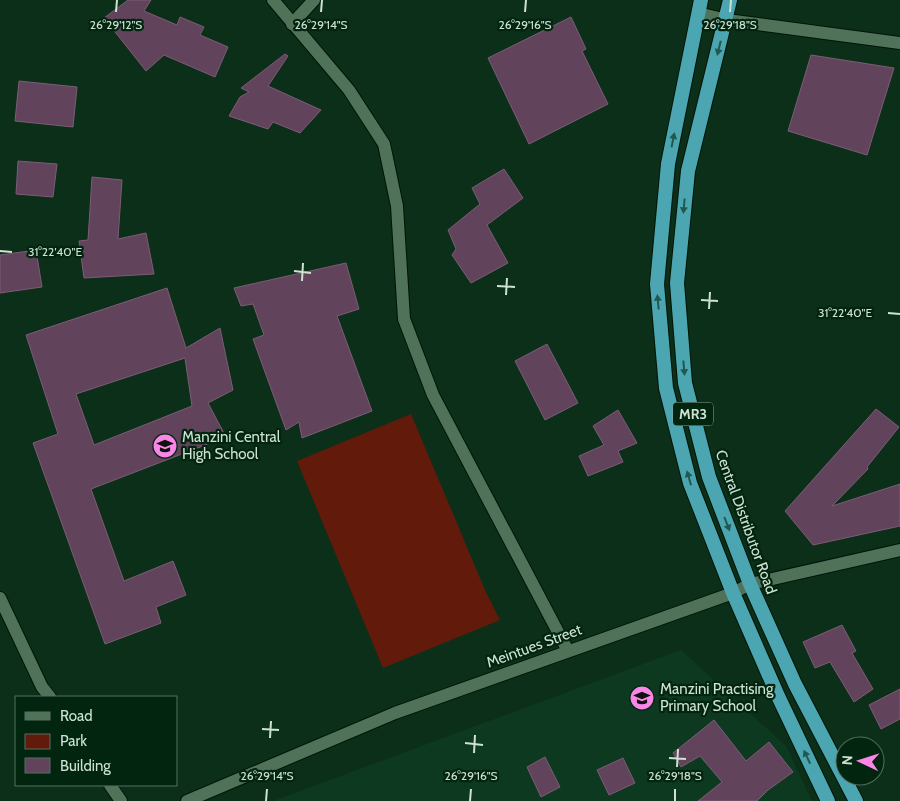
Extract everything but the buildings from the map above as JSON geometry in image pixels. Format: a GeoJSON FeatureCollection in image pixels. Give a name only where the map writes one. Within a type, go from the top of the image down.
{"type":"FeatureCollection","features":[{"type":"Feature","properties":{"kind":"highway","name":"Central Distributor Road"},"geometry":{"type":"LineString","coordinates":[[730,0],[688,171],[677,283],[685,383],[708,477],[750,584],[795,684],[856,801]]}},
{"type":"Feature","properties":{"kind":"highway","name":"MR3"},"geometry":{"type":"LineString","coordinates":[[700,6],[668,164],[656,284],[666,388],[690,482],[733,593],[778,696],[828,801]]}},
{"type":"Feature","properties":{"kind":"street"},"geometry":{"type":"LineString","coordinates":[[273,0],[349,90],[384,144],[397,206],[404,319],[433,395],[568,652]]}},
{"type":"Feature","properties":{"kind":"street"},"geometry":{"type":"LineString","coordinates":[[292,24],[314,0]]}},
{"type":"Feature","properties":{"kind":"street"},"geometry":{"type":"LineString","coordinates":[[700,6],[726,20],[900,43]]}},
{"type":"Feature","properties":{"kind":"street","name":"Meintues Street"},"geometry":{"type":"LineString","coordinates":[[187,801],[395,713],[733,593],[750,584],[900,550]]}},
{"type":"Feature","properties":{"kind":"street"},"geometry":{"type":"LineString","coordinates":[[0,598],[42,686],[49,696]]}},
{"type":"Feature","properties":{"kind":"street"},"geometry":{"type":"LineString","coordinates":[[111,786],[121,801]]}},
{"type":"Feature","properties":{"kind":"shaded area","name":"Manzini Practising Primary School"},"geometry":{"type":"Polygon","coordinates":[[[681,650],[786,746],[812,801],[273,801],[681,650]]]}},
{"type":"Feature","properties":{"kind":"green space"},"geometry":{"type":"Polygon","coordinates":[[[411,414],[485,590],[500,620],[383,668],[297,461],[411,414]]]}},
{"type":"Feature","properties":{"kind":"place","name":"Manzini Central High School"},"geometry":{"type":"Point","coordinates":[165,446]}},
{"type":"Feature","properties":{"kind":"place","name":"Manzini Practising Primary School"},"geometry":{"type":"Point","coordinates":[642,698]}}]}
